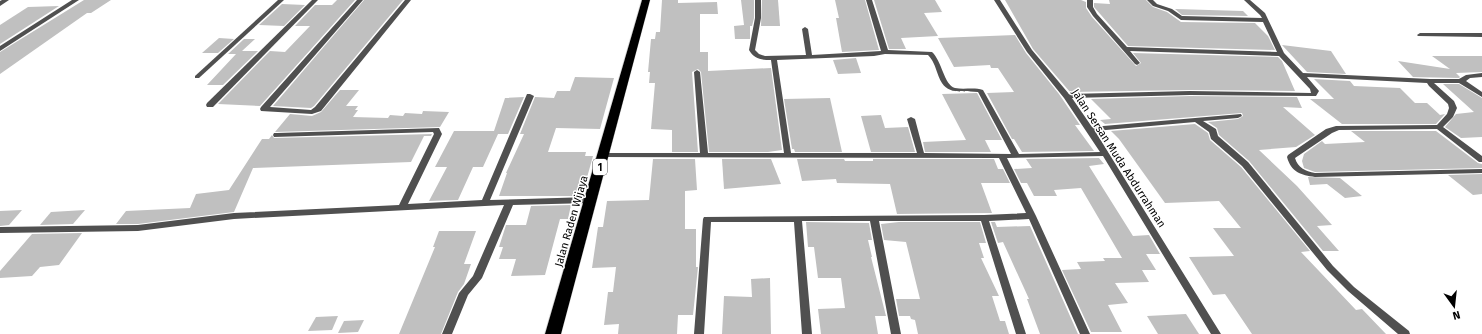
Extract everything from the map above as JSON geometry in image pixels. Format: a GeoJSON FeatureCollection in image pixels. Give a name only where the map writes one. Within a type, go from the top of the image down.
{"type":"FeatureCollection","features":[{"type":"Feature","properties":{"kind":"highway","name":"Jalan Raden Wijaya"},"geometry":{"type":"LineString","coordinates":[[553,334],[646,0]]}},
{"type":"Feature","properties":{"kind":"street"},"geometry":{"type":"LineString","coordinates":[[0,4],[6,0]]}},
{"type":"Feature","properties":{"kind":"street"},"geometry":{"type":"LineString","coordinates":[[0,49],[76,0]]}},
{"type":"Feature","properties":{"kind":"street"},"geometry":{"type":"LineString","coordinates":[[197,76],[281,0]]}},
{"type":"Feature","properties":{"kind":"street"},"geometry":{"type":"LineString","coordinates":[[210,104],[315,0]]}},
{"type":"Feature","properties":{"kind":"street"},"geometry":{"type":"LineString","coordinates":[[360,0],[264,109],[312,112],[318,109],[408,0]]}},
{"type":"Feature","properties":{"kind":"street"},"geometry":{"type":"LineString","coordinates":[[758,0],[758,18],[752,50],[755,56],[760,58],[776,58],[874,54],[885,52],[930,53],[934,56],[947,86],[952,89],[981,91],[1016,156]]}},
{"type":"Feature","properties":{"kind":"street"},"geometry":{"type":"LineString","coordinates":[[869,0],[885,52]]}},
{"type":"Feature","properties":{"kind":"street","name":"Jalan Sersan Muda Abdurrahman"},"geometry":{"type":"LineString","coordinates":[[997,0],[1029,50],[1067,96],[1090,129],[1216,334]]}},
{"type":"Feature","properties":{"kind":"street"},"geometry":{"type":"LineString","coordinates":[[1090,0],[1090,7],[1095,15],[1136,63]]}},
{"type":"Feature","properties":{"kind":"street"},"geometry":{"type":"LineString","coordinates":[[1150,0],[1155,5],[1170,10],[1181,18],[1266,20]]}},
{"type":"Feature","properties":{"kind":"street"},"geometry":{"type":"LineString","coordinates":[[1067,96],[1202,92],[1314,95],[1315,91],[1304,76],[1281,54],[1266,20],[1259,9],[1247,0]]}},
{"type":"Feature","properties":{"kind":"street"},"geometry":{"type":"LineString","coordinates":[[805,30],[809,56]]}},
{"type":"Feature","properties":{"kind":"street"},"geometry":{"type":"LineString","coordinates":[[1420,35],[1482,35]]}},
{"type":"Feature","properties":{"kind":"street"},"geometry":{"type":"LineString","coordinates":[[1125,49],[1281,54]]}},
{"type":"Feature","properties":{"kind":"street"},"geometry":{"type":"LineString","coordinates":[[776,58],[774,60],[788,156]]}},
{"type":"Feature","properties":{"kind":"street"},"geometry":{"type":"LineString","coordinates":[[697,72],[704,155]]}},
{"type":"Feature","properties":{"kind":"street"},"geometry":{"type":"LineString","coordinates":[[1461,81],[1468,76],[1482,75]]}},
{"type":"Feature","properties":{"kind":"street"},"geometry":{"type":"LineString","coordinates":[[1304,76],[1461,81],[1482,95]]}},
{"type":"Feature","properties":{"kind":"street"},"geometry":{"type":"LineString","coordinates":[[1430,81],[1431,85],[1451,103],[1453,108],[1450,115],[1439,127]]}},
{"type":"Feature","properties":{"kind":"street"},"geometry":{"type":"LineString","coordinates":[[485,203],[530,96]]}},
{"type":"Feature","properties":{"kind":"street"},"geometry":{"type":"LineString","coordinates":[[1090,129],[1198,121],[1238,116]]}},
{"type":"Feature","properties":{"kind":"street"},"geometry":{"type":"LineString","coordinates":[[911,119],[921,155]]}},
{"type":"Feature","properties":{"kind":"street"},"geometry":{"type":"LineString","coordinates":[[1198,121],[1213,132],[1214,137],[1245,164],[1330,268],[1351,289],[1405,334]]}},
{"type":"Feature","properties":{"kind":"street"},"geometry":{"type":"LineString","coordinates":[[1482,160],[1439,127],[1339,128],[1329,131],[1291,158],[1296,169],[1305,174],[1315,175],[1482,171]]}},
{"type":"Feature","properties":{"kind":"street"},"geometry":{"type":"LineString","coordinates":[[277,135],[436,130],[438,134],[402,208]]}},
{"type":"Feature","properties":{"kind":"street"},"geometry":{"type":"LineString","coordinates":[[604,155],[1016,156],[1105,154]]}},
{"type":"Feature","properties":{"kind":"street"},"geometry":{"type":"LineString","coordinates":[[1001,156],[1032,216],[1085,334]]}},
{"type":"Feature","properties":{"kind":"street"},"geometry":{"type":"LineString","coordinates":[[0,230],[138,228],[244,215],[485,203],[590,200]]}},
{"type":"Feature","properties":{"kind":"street"},"geometry":{"type":"LineString","coordinates":[[447,334],[464,293],[477,278],[510,202]]}},
{"type":"Feature","properties":{"kind":"street"},"geometry":{"type":"LineString","coordinates":[[699,334],[707,219],[798,220],[1032,216]]}},
{"type":"Feature","properties":{"kind":"street"},"geometry":{"type":"LineString","coordinates":[[874,218],[896,334]]}},
{"type":"Feature","properties":{"kind":"street"},"geometry":{"type":"LineString","coordinates":[[984,218],[1021,334]]}},
{"type":"Feature","properties":{"kind":"street"},"geometry":{"type":"LineString","coordinates":[[798,220],[807,334]]}},
{"type":"Feature","properties":{"kind":"building"},"geometry":{"type":"Polygon","coordinates":[[[84,0],[111,0],[91,13],[87,13],[0,74],[0,52],[84,0]]]}},
{"type":"Feature","properties":{"kind":"building"},"geometry":{"type":"Polygon","coordinates":[[[337,0],[355,0],[260,106],[218,104],[270,51],[285,52],[310,26],[295,26],[315,5],[332,5],[337,0]]]}},
{"type":"Feature","properties":{"kind":"building"},"geometry":{"type":"Polygon","coordinates":[[[364,0],[403,0],[314,106],[311,108],[273,106],[364,0]]]}},
{"type":"Feature","properties":{"kind":"building"},"geometry":{"type":"Polygon","coordinates":[[[662,0],[678,0],[678,3],[717,2],[718,14],[700,14],[700,52],[708,52],[708,71],[771,68],[782,150],[768,152],[709,152],[701,72],[698,69],[692,72],[698,152],[672,152],[672,130],[651,129],[655,83],[649,83],[650,72],[648,72],[651,39],[655,39],[656,32],[660,32],[662,0]]]}},
{"type":"Feature","properties":{"kind":"building"},"geometry":{"type":"Polygon","coordinates":[[[741,0],[754,0],[754,18],[752,26],[750,26],[750,39],[735,39],[734,26],[744,25],[741,0]]]}},
{"type":"Feature","properties":{"kind":"building"},"geometry":{"type":"Polygon","coordinates":[[[762,0],[778,0],[780,26],[761,26],[762,0]]]}},
{"type":"Feature","properties":{"kind":"building"},"geometry":{"type":"Polygon","coordinates":[[[835,0],[865,0],[879,50],[842,52],[836,18],[839,18],[835,0]]]}},
{"type":"Feature","properties":{"kind":"building"},"geometry":{"type":"Polygon","coordinates":[[[874,0],[935,0],[942,12],[924,13],[938,36],[901,38],[906,49],[889,49],[874,0]]]}},
{"type":"Feature","properties":{"kind":"building"},"geometry":{"type":"Polygon","coordinates":[[[1005,0],[1081,0],[1086,2],[1086,8],[1092,17],[1136,66],[1141,63],[1133,53],[1278,57],[1282,61],[1295,91],[1190,90],[1070,92],[1033,49],[1005,0]]]}},
{"type":"Feature","properties":{"kind":"building"},"geometry":{"type":"Polygon","coordinates":[[[1109,0],[1146,0],[1153,7],[1167,12],[1181,22],[1255,23],[1268,36],[1275,50],[1128,46],[1094,7],[1094,3],[1110,4],[1109,0]]]}},
{"type":"Feature","properties":{"kind":"building"},"geometry":{"type":"Polygon","coordinates":[[[282,4],[305,5],[284,26],[259,25],[282,4]]]}},
{"type":"Feature","properties":{"kind":"building"},"geometry":{"type":"Polygon","coordinates":[[[59,6],[0,44],[0,25],[28,7],[59,6]]]}},
{"type":"Feature","properties":{"kind":"building"},"geometry":{"type":"Polygon","coordinates":[[[1175,9],[1243,11],[1248,16],[1182,15],[1175,9]]]}},
{"type":"Feature","properties":{"kind":"building"},"geometry":{"type":"Polygon","coordinates":[[[1015,35],[1026,53],[1059,94],[1080,125],[1075,125],[1094,151],[1022,152],[1014,139],[1012,139],[987,93],[1014,92],[998,68],[991,68],[990,65],[954,67],[938,38],[1015,35]]]}},
{"type":"Feature","properties":{"kind":"building"},"geometry":{"type":"Polygon","coordinates":[[[219,38],[234,39],[218,53],[202,53],[219,38]]]}},
{"type":"Feature","properties":{"kind":"building"},"geometry":{"type":"Polygon","coordinates":[[[244,39],[255,39],[242,51],[258,51],[223,85],[207,85],[236,54],[228,54],[244,39]]]}},
{"type":"Feature","properties":{"kind":"building"},"geometry":{"type":"Polygon","coordinates":[[[1282,45],[1331,51],[1346,74],[1307,72],[1282,45]]]}},
{"type":"Feature","properties":{"kind":"building"},"geometry":{"type":"Polygon","coordinates":[[[1432,56],[1482,56],[1482,72],[1456,73],[1460,77],[1459,78],[1413,77],[1398,61],[1450,69],[1432,56]]]}},
{"type":"Feature","properties":{"kind":"building"},"geometry":{"type":"Polygon","coordinates":[[[856,58],[861,73],[838,74],[833,60],[856,58]]]}},
{"type":"Feature","properties":{"kind":"building"},"geometry":{"type":"Polygon","coordinates":[[[575,77],[614,78],[600,129],[556,128],[548,152],[586,152],[585,156],[593,156],[583,192],[574,193],[573,196],[499,196],[506,173],[524,134],[520,134],[535,97],[554,98],[557,91],[570,91],[575,77]]]}},
{"type":"Feature","properties":{"kind":"building"},"geometry":{"type":"Polygon","coordinates":[[[1314,79],[1350,81],[1354,86],[1400,88],[1415,103],[1427,103],[1440,115],[1445,114],[1436,124],[1342,124],[1310,99],[1334,99],[1314,79]]]}},
{"type":"Feature","properties":{"kind":"building"},"geometry":{"type":"Polygon","coordinates":[[[1443,84],[1459,84],[1482,98],[1482,137],[1461,138],[1445,127],[1456,114],[1474,112],[1443,84]]]}},
{"type":"Feature","properties":{"kind":"building"},"geometry":{"type":"Polygon","coordinates":[[[340,90],[359,90],[346,106],[358,106],[355,110],[358,110],[353,117],[388,118],[390,115],[403,116],[405,113],[422,114],[423,111],[449,112],[440,127],[275,132],[290,114],[312,116],[321,112],[340,90]]]}},
{"type":"Feature","properties":{"kind":"building"},"geometry":{"type":"Polygon","coordinates":[[[977,93],[1002,140],[985,140],[991,152],[925,152],[923,142],[966,140],[942,94],[977,93]]]}},
{"type":"Feature","properties":{"kind":"building"},"geometry":{"type":"Polygon","coordinates":[[[1190,96],[1297,97],[1302,108],[1283,107],[1315,135],[1296,147],[1259,150],[1297,186],[1332,225],[1317,226],[1339,251],[1323,251],[1249,161],[1219,135],[1217,128],[1208,122],[1238,119],[1243,116],[1242,113],[1105,124],[1100,120],[1111,119],[1091,99],[1190,96]]]}},
{"type":"Feature","properties":{"kind":"building"},"geometry":{"type":"Polygon","coordinates":[[[524,97],[508,134],[498,134],[483,167],[473,167],[458,200],[429,201],[447,167],[435,167],[454,131],[494,131],[505,98],[524,97]]]}},
{"type":"Feature","properties":{"kind":"building"},"geometry":{"type":"Polygon","coordinates":[[[830,98],[842,152],[795,152],[794,149],[792,149],[784,99],[830,98]]]}},
{"type":"Feature","properties":{"kind":"building"},"geometry":{"type":"Polygon","coordinates":[[[881,115],[885,128],[908,127],[915,152],[871,152],[861,116],[881,115]]]}},
{"type":"Feature","properties":{"kind":"building"},"geometry":{"type":"Polygon","coordinates":[[[1195,124],[1208,133],[1210,140],[1241,167],[1310,251],[1301,252],[1356,310],[1362,309],[1386,334],[1252,334],[1225,294],[1213,295],[1189,257],[1234,256],[1213,228],[1241,228],[1219,201],[1165,203],[1119,139],[1111,131],[1195,124]]]}},
{"type":"Feature","properties":{"kind":"building"},"geometry":{"type":"Polygon","coordinates":[[[1351,131],[1436,131],[1478,163],[1482,164],[1482,168],[1315,172],[1304,168],[1302,161],[1304,154],[1322,141],[1325,144],[1365,142],[1351,131]]]}},
{"type":"Feature","properties":{"kind":"building"},"geometry":{"type":"Polygon","coordinates":[[[432,134],[431,136],[424,136],[411,162],[253,168],[234,212],[138,224],[116,224],[126,211],[190,208],[196,194],[229,190],[262,139],[269,139],[272,135],[274,138],[432,134]]]}},
{"type":"Feature","properties":{"kind":"building"},"geometry":{"type":"Polygon","coordinates":[[[1099,158],[1104,164],[1089,166],[1133,236],[1149,235],[1160,254],[1146,254],[1156,270],[1142,270],[1149,282],[1115,283],[1128,303],[1108,305],[1122,332],[1091,332],[1062,270],[1081,269],[1077,262],[1105,261],[1103,258],[1122,258],[1081,188],[1054,190],[1057,196],[1034,196],[1027,183],[1021,183],[1014,169],[1032,168],[1026,159],[1099,158]]]}},
{"type":"Feature","properties":{"kind":"building"},"geometry":{"type":"Polygon","coordinates":[[[653,159],[695,159],[697,190],[685,191],[685,229],[696,229],[696,267],[698,267],[693,315],[678,315],[677,334],[618,334],[619,324],[604,325],[608,292],[613,292],[616,267],[592,268],[598,227],[603,227],[607,201],[649,200],[653,159]]]}},
{"type":"Feature","properties":{"kind":"building"},"geometry":{"type":"Polygon","coordinates":[[[722,159],[771,159],[781,184],[724,189],[722,159]]]}},
{"type":"Feature","properties":{"kind":"building"},"geometry":{"type":"Polygon","coordinates":[[[797,159],[844,159],[845,161],[873,161],[873,159],[994,159],[998,169],[1003,169],[1010,183],[981,183],[992,213],[897,214],[890,184],[837,183],[836,179],[802,181],[797,159]]]}},
{"type":"Feature","properties":{"kind":"building"},"geometry":{"type":"Polygon","coordinates":[[[1482,174],[1482,194],[1473,195],[1448,175],[1482,174]]]}},
{"type":"Feature","properties":{"kind":"building"},"geometry":{"type":"Polygon","coordinates":[[[1308,177],[1340,178],[1362,196],[1345,198],[1327,184],[1310,185],[1308,177]]]}},
{"type":"Feature","properties":{"kind":"building"},"geometry":{"type":"Polygon","coordinates":[[[571,205],[568,219],[560,219],[545,275],[511,276],[516,259],[499,259],[503,247],[499,247],[506,225],[526,225],[531,206],[571,205]]]}},
{"type":"Feature","properties":{"kind":"building"},"geometry":{"type":"Polygon","coordinates":[[[22,210],[9,225],[0,226],[0,211],[22,210]]]}},
{"type":"Feature","properties":{"kind":"building"},"geometry":{"type":"Polygon","coordinates":[[[85,210],[73,224],[40,225],[51,212],[85,210]]]}},
{"type":"Feature","properties":{"kind":"building"},"geometry":{"type":"Polygon","coordinates":[[[806,222],[869,223],[872,240],[868,240],[871,257],[886,316],[875,316],[878,334],[821,334],[818,309],[845,308],[841,278],[818,278],[814,247],[808,247],[806,222]]]}},
{"type":"Feature","properties":{"kind":"building"},"geometry":{"type":"Polygon","coordinates":[[[899,222],[980,222],[986,243],[979,243],[984,258],[981,258],[999,296],[992,296],[1000,321],[1005,321],[1009,334],[918,334],[915,320],[911,319],[910,316],[899,316],[896,299],[920,299],[906,242],[884,240],[881,224],[899,222]]]}},
{"type":"Feature","properties":{"kind":"building"},"geometry":{"type":"Polygon","coordinates":[[[991,222],[995,222],[997,227],[1030,226],[1078,334],[1040,334],[1027,299],[1029,299],[1003,242],[998,243],[991,222]]]}},
{"type":"Feature","properties":{"kind":"building"},"geometry":{"type":"Polygon","coordinates":[[[439,231],[476,231],[464,264],[471,264],[464,284],[458,292],[441,334],[399,334],[435,247],[433,247],[439,231]]]}},
{"type":"Feature","properties":{"kind":"building"},"geometry":{"type":"Polygon","coordinates":[[[82,233],[59,265],[40,267],[32,276],[0,278],[0,271],[32,234],[82,233]]]}},
{"type":"Feature","properties":{"kind":"building"},"geometry":{"type":"Polygon","coordinates":[[[770,278],[771,334],[722,334],[724,296],[752,297],[751,279],[770,278]]]}},
{"type":"Feature","properties":{"kind":"building"},"geometry":{"type":"Polygon","coordinates":[[[1186,314],[1199,334],[1158,334],[1147,316],[1186,314]]]}},
{"type":"Feature","properties":{"kind":"building"},"geometry":{"type":"Polygon","coordinates":[[[338,316],[332,330],[308,331],[316,317],[338,316]]]}},
{"type":"Feature","properties":{"kind":"building"},"geometry":{"type":"Polygon","coordinates":[[[364,320],[358,332],[338,333],[344,321],[364,320]]]}}]}
